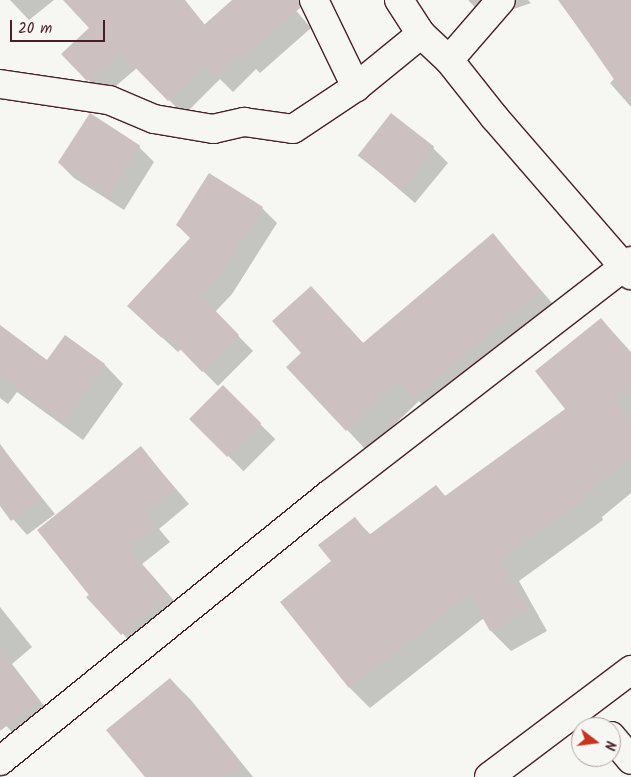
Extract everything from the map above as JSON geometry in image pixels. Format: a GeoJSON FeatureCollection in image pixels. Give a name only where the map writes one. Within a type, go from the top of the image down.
{"type":"FeatureCollection","features":[{"type":"Feature","properties":{"kind":"street"},"geometry":{"type":"LineString","coordinates":[[314,0],[356,87]]}},
{"type":"Feature","properties":{"kind":"street"},"geometry":{"type":"LineString","coordinates":[[0,761],[330,494],[629,268],[449,60],[421,34],[399,0]]}},
{"type":"Feature","properties":{"kind":"street"},"geometry":{"type":"LineString","coordinates":[[449,60],[501,0]]}},
{"type":"Feature","properties":{"kind":"street"},"geometry":{"type":"LineString","coordinates":[[0,84],[109,100],[154,119],[213,129],[244,122],[293,129],[356,87],[421,34]]}},
{"type":"Feature","properties":{"kind":"street"},"geometry":{"type":"LineString","coordinates":[[489,777],[631,670]]}},
{"type":"Feature","properties":{"kind":"street"},"geometry":{"type":"LineString","coordinates":[[584,704],[595,717]]}},
{"type":"Feature","properties":{"kind":"street"},"geometry":{"type":"LineString","coordinates":[[621,748],[631,760]]}},
{"type":"Feature","properties":{"kind":"building"},"geometry":{"type":"Polygon","coordinates":[[[63,0],[183,0],[204,25],[232,0],[299,0],[300,8],[243,58],[240,54],[216,77],[204,64],[168,101],[121,53],[87,81],[61,54],[89,28],[63,0]]]}},
{"type":"Feature","properties":{"kind":"building"},"geometry":{"type":"Polygon","coordinates":[[[559,0],[631,0],[631,104],[559,0]]]}},
{"type":"Feature","properties":{"kind":"building"},"geometry":{"type":"Polygon","coordinates":[[[90,113],[140,146],[108,195],[58,162],[90,113]]]}},
{"type":"Feature","properties":{"kind":"building"},"geometry":{"type":"Polygon","coordinates":[[[391,113],[434,147],[401,189],[358,156],[391,113]]]}},
{"type":"Feature","properties":{"kind":"building"},"geometry":{"type":"Polygon","coordinates":[[[209,173],[263,207],[217,279],[201,296],[239,335],[202,372],[166,334],[162,338],[127,306],[192,236],[176,225],[209,173]]]}},
{"type":"Feature","properties":{"kind":"building"},"geometry":{"type":"Polygon","coordinates":[[[493,233],[540,291],[414,398],[399,380],[346,431],[286,367],[301,353],[272,321],[311,286],[363,343],[493,233]]]}},
{"type":"Feature","properties":{"kind":"building"},"geometry":{"type":"Polygon","coordinates":[[[601,318],[631,355],[631,389],[616,401],[631,420],[631,457],[582,496],[584,499],[499,560],[528,610],[490,631],[469,594],[349,688],[280,602],[331,561],[318,545],[355,517],[369,535],[436,485],[445,496],[565,409],[535,371],[601,318]]]}},
{"type":"Feature","properties":{"kind":"building"},"geometry":{"type":"Polygon","coordinates":[[[0,325],[47,360],[65,335],[105,364],[64,422],[0,376],[0,325]]]}},
{"type":"Feature","properties":{"kind":"building"},"geometry":{"type":"Polygon","coordinates":[[[223,385],[261,423],[227,457],[189,419],[223,385]]]}},
{"type":"Feature","properties":{"kind":"building"},"geometry":{"type":"Polygon","coordinates":[[[0,444],[41,499],[11,521],[0,506],[0,444]]]}},
{"type":"Feature","properties":{"kind":"building"},"geometry":{"type":"Polygon","coordinates":[[[141,446],[175,489],[145,513],[156,526],[128,548],[169,595],[121,635],[86,597],[89,595],[37,530],[141,446]]]}},
{"type":"Feature","properties":{"kind":"building"},"geometry":{"type":"Polygon","coordinates":[[[0,651],[39,701],[0,731],[0,651]]]}},
{"type":"Feature","properties":{"kind":"building"},"geometry":{"type":"Polygon","coordinates":[[[170,678],[242,766],[228,777],[145,777],[106,730],[170,678]]]}}]}
